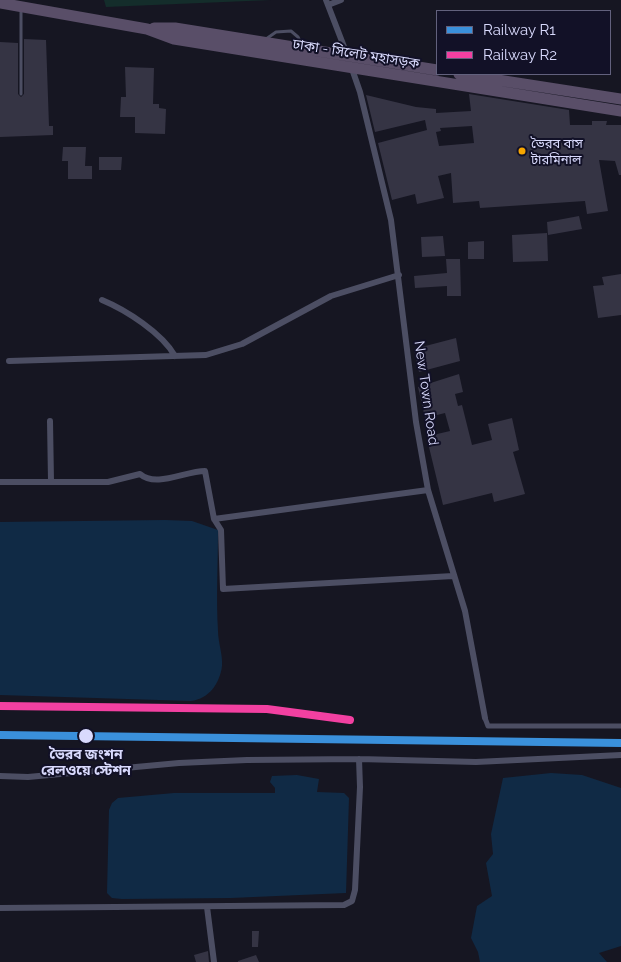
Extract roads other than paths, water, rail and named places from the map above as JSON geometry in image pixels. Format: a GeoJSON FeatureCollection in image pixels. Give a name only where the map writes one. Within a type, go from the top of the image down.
{"type":"FeatureCollection","features":[{"type":"Feature","properties":{"kind":"highway","name":"ঢাকা - সিলেট মহাসড়ক"},"geometry":{"type":"LineString","coordinates":[[0,3],[147,29],[174,39],[621,111]]}},
{"type":"Feature","properties":{"kind":"highway","name":"ঢাকা - সিলেট মহাসড়ক"},"geometry":{"type":"LineString","coordinates":[[147,29],[175,28],[436,70]]}},
{"type":"Feature","properties":{"kind":"highway"},"geometry":{"type":"LineString","coordinates":[[465,75],[621,99]]}},
{"type":"Feature","properties":{"kind":"street"},"geometry":{"type":"LineString","coordinates":[[327,3],[341,0]]}},
{"type":"Feature","properties":{"kind":"street","name":"New Town Road"},"geometry":{"type":"LineString","coordinates":[[327,3],[360,92],[391,220],[416,422],[428,490],[465,612],[485,718]]}},
{"type":"Feature","properties":{"kind":"street"},"geometry":{"type":"LineString","coordinates":[[9,360],[206,355],[242,344],[331,296],[399,275]]}},
{"type":"Feature","properties":{"kind":"street"},"geometry":{"type":"LineString","coordinates":[[102,300],[124,310],[167,345],[175,356]]}},
{"type":"Feature","properties":{"kind":"street"},"geometry":{"type":"LineString","coordinates":[[50,421],[51,482]]}},
{"type":"Feature","properties":{"kind":"street"},"geometry":{"type":"LineString","coordinates":[[0,482],[108,482],[140,474],[146,480],[156,480],[205,471],[214,519],[221,533],[223,589],[453,576]]}},
{"type":"Feature","properties":{"kind":"street"},"geometry":{"type":"LineString","coordinates":[[214,519],[428,490]]}},
{"type":"Feature","properties":{"kind":"street"},"geometry":{"type":"LineString","coordinates":[[485,718],[488,726],[621,726]]}},
{"type":"Feature","properties":{"kind":"street"},"geometry":{"type":"LineString","coordinates":[[0,776],[28,777],[179,764],[359,759],[476,762],[621,755]]}},
{"type":"Feature","properties":{"kind":"street"},"geometry":{"type":"LineString","coordinates":[[0,908],[207,907],[344,904],[352,901],[356,881],[360,787],[359,759]]}},
{"type":"Feature","properties":{"kind":"street"},"geometry":{"type":"LineString","coordinates":[[207,907],[214,962]]}},
{"type":"Feature","properties":{"kind":"lane"},"geometry":{"type":"LineString","coordinates":[[21,6],[19,33],[21,94]]}},
{"type":"Feature","properties":{"kind":"lane"},"geometry":{"type":"LineString","coordinates":[[261,54],[264,41]]}},
{"type":"Feature","properties":{"kind":"water"},"geometry":{"type":"Polygon","coordinates":[[[192,521],[218,530],[217,619],[222,666],[216,684],[208,694],[191,701],[0,695],[0,522],[192,521]]]}},
{"type":"Feature","properties":{"kind":"water"},"geometry":{"type":"Polygon","coordinates":[[[551,773],[582,775],[621,788],[621,946],[599,953],[607,962],[480,962],[478,952],[471,938],[477,906],[492,896],[486,863],[493,854],[491,834],[503,778],[551,773]]]}},
{"type":"Feature","properties":{"kind":"water"},"geometry":{"type":"Polygon","coordinates":[[[297,775],[319,779],[317,792],[344,793],[349,798],[346,893],[231,898],[122,899],[112,898],[107,893],[109,810],[112,803],[118,798],[174,793],[275,793],[275,788],[270,782],[272,776],[297,775]]]}},
{"type":"Feature","properties":{"kind":"rail line","name":"R2"},"geometry":{"type":"LineString","coordinates":[[0,706],[267,709],[350,720]]}},
{"type":"Feature","properties":{"kind":"rail line","name":"R1"},"geometry":{"type":"LineString","coordinates":[[0,735],[621,743]]}},
{"type":"Feature","properties":{"kind":"place","name":"ভৈরব বাস টারমিনাল"},"geometry":{"type":"Point","coordinates":[522,151]}},
{"type":"Feature","properties":{"kind":"place","name":"ভৈরব জংশন রেলওয়ে স্টেশন"},"geometry":{"type":"Point","coordinates":[86,736]}}]}
